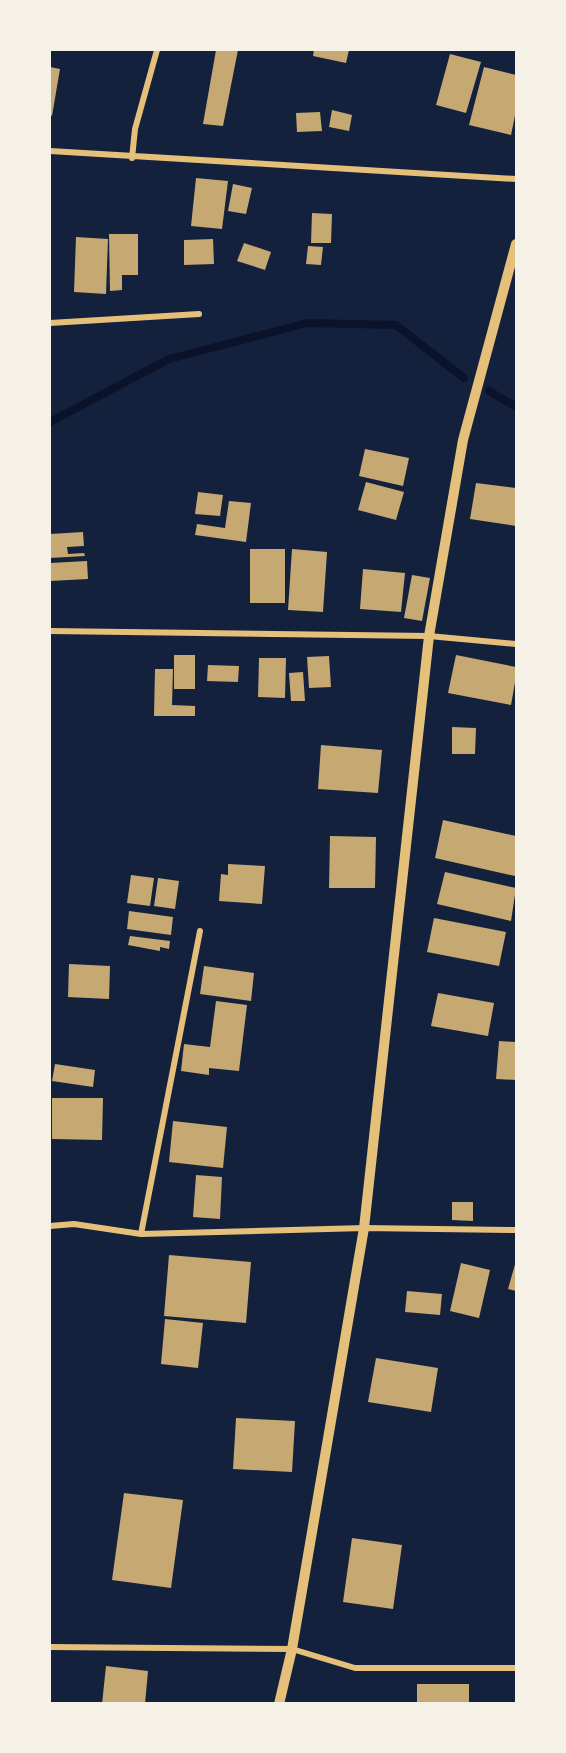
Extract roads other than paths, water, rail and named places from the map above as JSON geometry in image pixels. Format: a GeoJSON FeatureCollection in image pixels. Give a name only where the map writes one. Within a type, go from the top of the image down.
{"type":"FeatureCollection","features":[{"type":"Feature","properties":{"kind":"street"},"geometry":{"type":"LineString","coordinates":[[132,158],[135,129],[157,50]]}},
{"type":"Feature","properties":{"kind":"street"},"geometry":{"type":"LineString","coordinates":[[50,151],[132,158],[516,179]]}},
{"type":"Feature","properties":{"kind":"street"},"geometry":{"type":"LineString","coordinates":[[279,1704],[292,1649],[364,1228],[429,636],[463,440],[516,244]]}},
{"type":"Feature","properties":{"kind":"street"},"geometry":{"type":"LineString","coordinates":[[50,323],[199,314]]}},
{"type":"Feature","properties":{"kind":"street"},"geometry":{"type":"LineString","coordinates":[[50,631],[429,636],[516,644]]}},
{"type":"Feature","properties":{"kind":"street"},"geometry":{"type":"LineString","coordinates":[[141,1234],[200,931]]}},
{"type":"Feature","properties":{"kind":"street"},"geometry":{"type":"LineString","coordinates":[[50,1226],[74,1224],[141,1234],[364,1228],[516,1230]]}},
{"type":"Feature","properties":{"kind":"street"},"geometry":{"type":"LineString","coordinates":[[50,1647],[292,1649],[355,1668],[516,1668]]}},
{"type":"Feature","properties":{"kind":"waterway"},"geometry":{"type":"LineString","coordinates":[[50,422],[169,359],[307,323],[396,325],[464,378]]}},
{"type":"Feature","properties":{"kind":"waterway"},"geometry":{"type":"LineString","coordinates":[[489,391],[516,407]]}}]}
